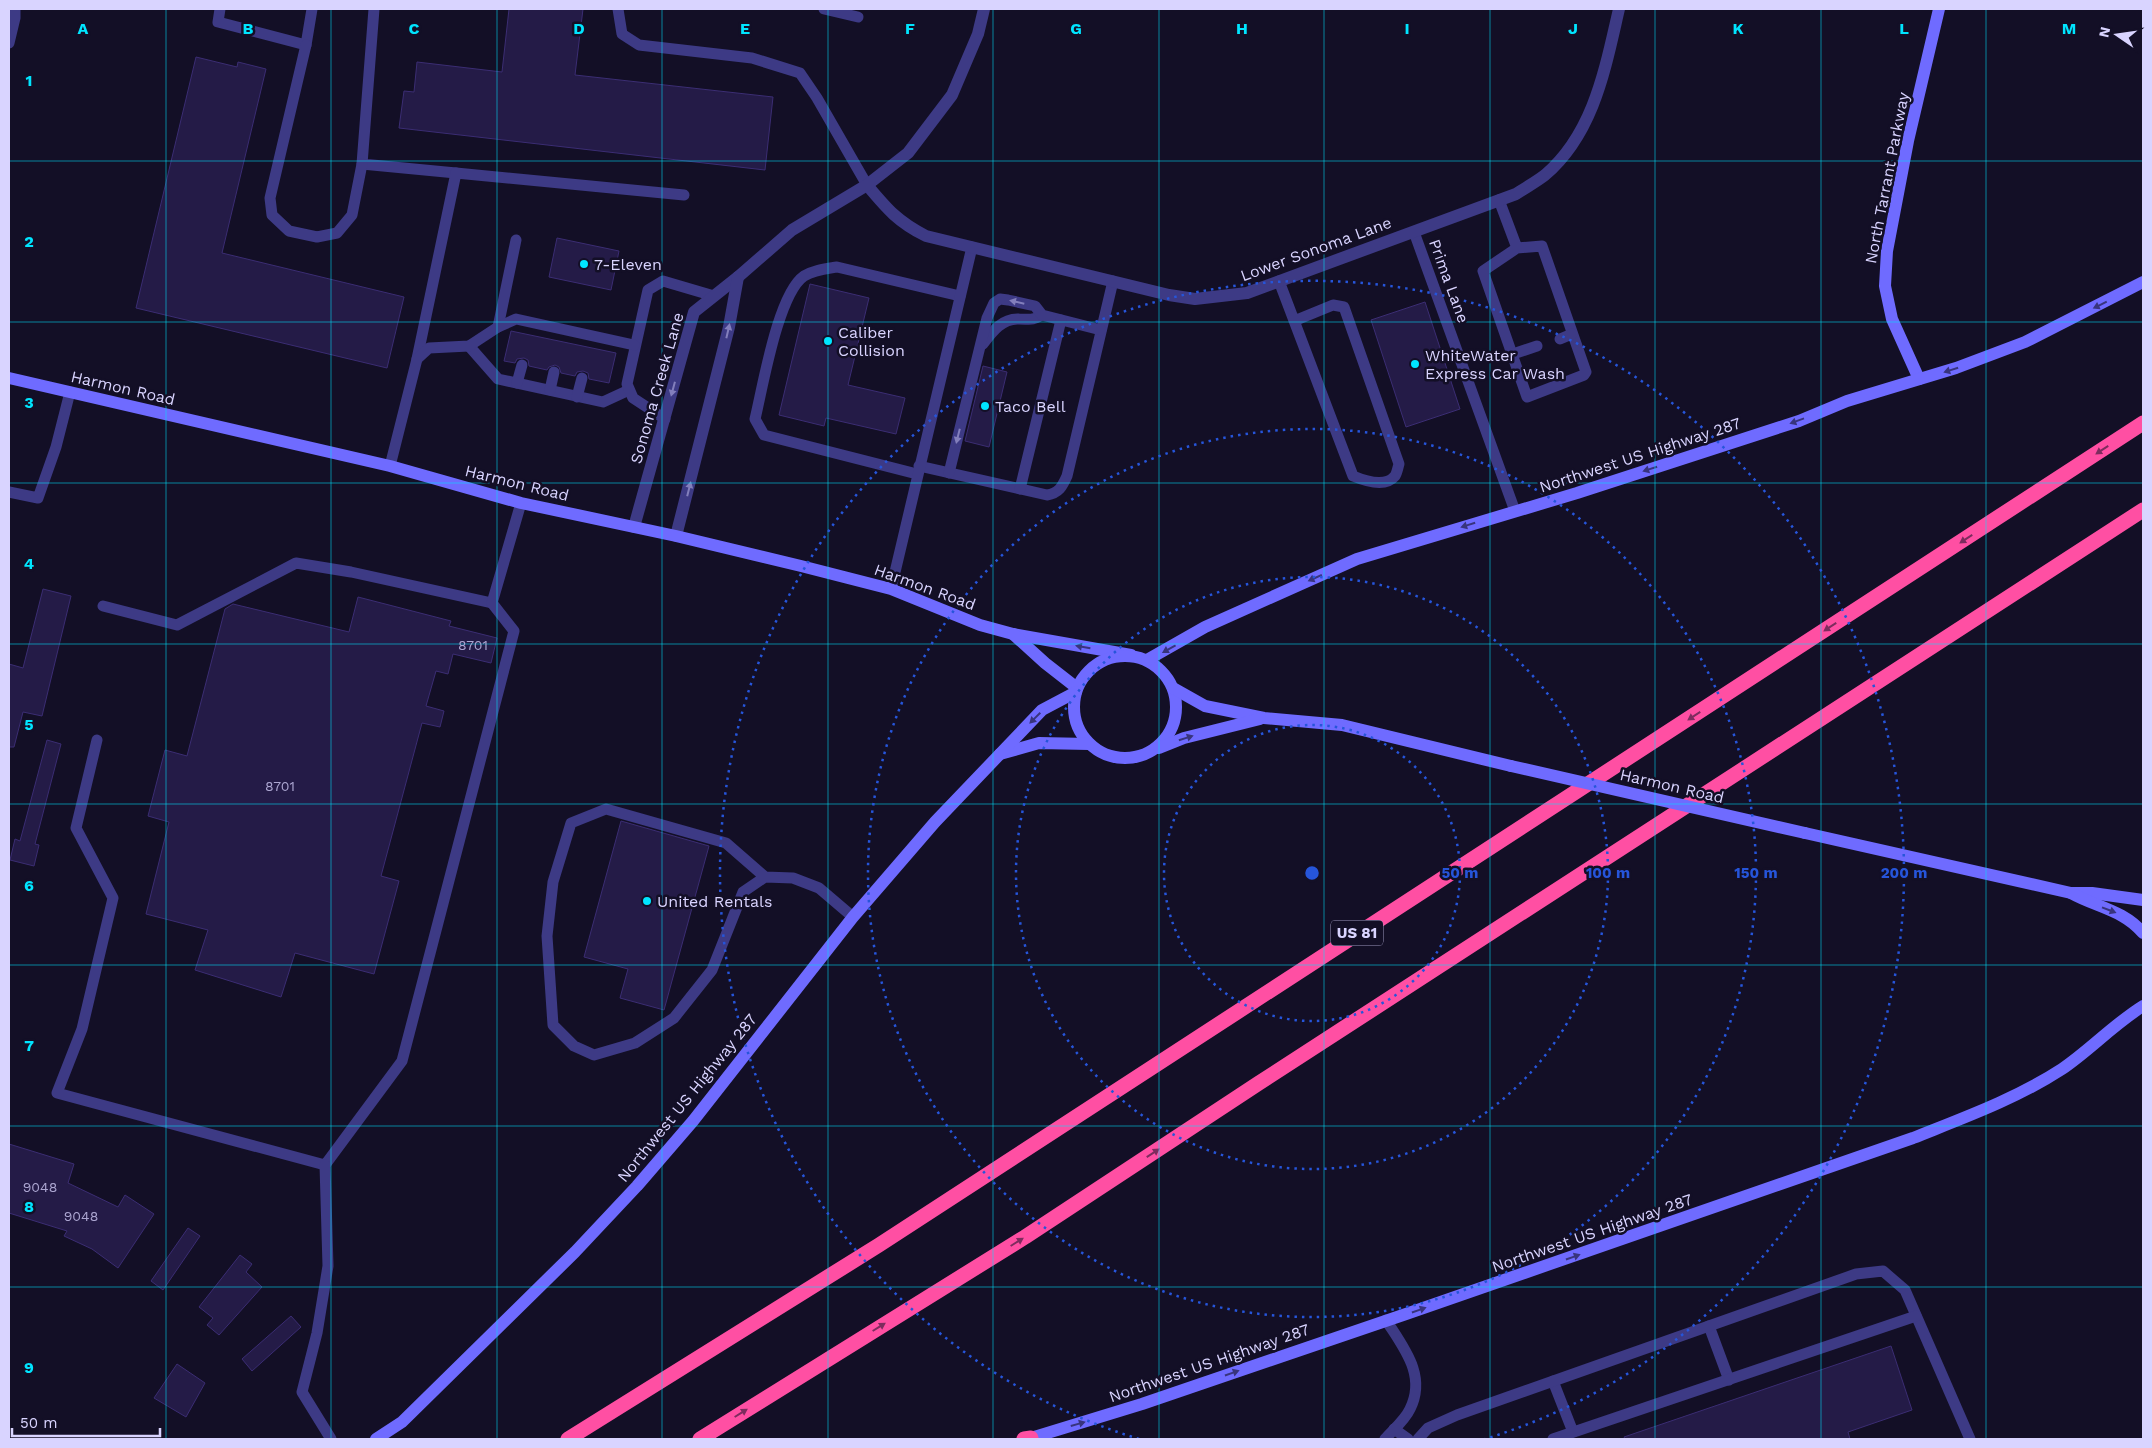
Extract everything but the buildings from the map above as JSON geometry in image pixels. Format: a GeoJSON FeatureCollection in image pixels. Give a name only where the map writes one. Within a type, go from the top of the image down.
{"type":"FeatureCollection","features":[{"type":"Feature","properties":{"kind":"highway","name":"US 81"},"geometry":{"type":"LineString","coordinates":[[568,1439],[879,1245],[2143,423]]}},
{"type":"Feature","properties":{"kind":"highway"},"geometry":{"type":"LineString","coordinates":[[700,1439],[1025,1237],[2143,510]]}},
{"type":"Feature","properties":{"kind":"main road","name":"North Tarrant Parkway"},"geometry":{"type":"LineString","coordinates":[[1919,379],[1892,318],[1884,286],[1887,251],[1908,141],[1939,9]]}},
{"type":"Feature","properties":{"kind":"main road","name":"Northwest US Highway 287"},"geometry":{"type":"LineString","coordinates":[[1147,660],[1204,627],[1357,559],[1799,421],[1847,401],[1956,368],[2025,342],[2143,282]]}},
{"type":"Feature","properties":{"kind":"main road","name":"Harmon Road"},"geometry":{"type":"LineString","coordinates":[[9,378],[390,466],[521,502],[676,536],[890,589],[980,625],[1013,634],[1131,655]]}},
{"type":"Feature","properties":{"kind":"main road","name":"Harmon Road"},"geometry":{"type":"LineString","coordinates":[[1013,634],[1076,690]]}},
{"type":"Feature","properties":{"kind":"main road"},"geometry":{"type":"LineString","coordinates":[[1131,655],[1147,660],[1158,667],[1173,688],[1176,708],[1171,729],[1164,741],[1153,750],[1140,756],[1123,758],[1105,755],[1089,744],[1078,729],[1074,711],[1076,690],[1085,674],[1098,663],[1114,656],[1131,655]]}},
{"type":"Feature","properties":{"kind":"main road","name":"Harmon Road"},"geometry":{"type":"LineString","coordinates":[[1173,688],[1205,706],[1264,718],[1342,725],[1511,766],[2071,893],[2092,893],[2143,900]]}},
{"type":"Feature","properties":{"kind":"main road","name":"Northwest US Highway 287"},"geometry":{"type":"LineString","coordinates":[[376,1439],[402,1422],[575,1252],[637,1186],[693,1121],[853,916],[935,822],[1042,710],[1076,690]]}},
{"type":"Feature","properties":{"kind":"main road","name":"Harmon Road"},"geometry":{"type":"LineString","coordinates":[[1140,756],[1184,738],[1264,718]]}},
{"type":"Feature","properties":{"kind":"main road"},"geometry":{"type":"LineString","coordinates":[[998,754],[1039,743],[1089,744]]}},
{"type":"Feature","properties":{"kind":"main road","name":"Harmon Road"},"geometry":{"type":"LineString","coordinates":[[2071,893],[2088,902],[2113,910],[2131,921],[2143,933]]}},
{"type":"Feature","properties":{"kind":"main road","name":"Northwest US Highway 287"},"geometry":{"type":"LineString","coordinates":[[1027,1439],[1142,1404],[1832,1167],[1974,1113],[2042,1081],[2063,1068],[2143,1006]]}},
{"type":"Feature","properties":{"kind":"street","name":"Sonoma Creek Lane"},"geometry":{"type":"LineString","coordinates":[[634,527],[694,312],[792,230],[868,185],[908,153],[952,95],[978,34],[984,9]]}},
{"type":"Feature","properties":{"kind":"street","name":"Lower Sonoma Lane"},"geometry":{"type":"LineString","coordinates":[[868,185],[890,213],[909,228],[926,236],[1169,295],[1195,298],[1247,293],[1516,194],[1545,175],[1570,148],[1587,120],[1600,88],[1619,9]]}},
{"type":"Feature","properties":{"kind":"street"},"geometry":{"type":"LineString","coordinates":[[676,536],[729,327],[738,277]]}},
{"type":"Feature","properties":{"kind":"lane"},"geometry":{"type":"LineString","coordinates":[[9,43],[15,9]]}},
{"type":"Feature","properties":{"kind":"lane"},"geometry":{"type":"LineString","coordinates":[[220,9],[218,22],[306,44]]}},
{"type":"Feature","properties":{"kind":"lane"},"geometry":{"type":"LineString","coordinates":[[312,9],[306,44],[270,198],[272,215],[289,231],[317,236],[337,233],[352,215],[362,164],[374,9]]}},
{"type":"Feature","properties":{"kind":"lane"},"geometry":{"type":"LineString","coordinates":[[618,9],[622,34],[639,45],[752,58],[800,73],[817,98],[868,185]]}},
{"type":"Feature","properties":{"kind":"lane"},"geometry":{"type":"LineString","coordinates":[[824,9],[858,16]]}},
{"type":"Feature","properties":{"kind":"lane"},"geometry":{"type":"LineString","coordinates":[[362,164],[684,195]]}},
{"type":"Feature","properties":{"kind":"lane"},"geometry":{"type":"LineString","coordinates":[[390,466],[416,359],[456,174]]}},
{"type":"Feature","properties":{"kind":"lane"},"geometry":{"type":"LineString","coordinates":[[1499,200],[1517,248]]}},
{"type":"Feature","properties":{"kind":"lane","name":"Prima Lane"},"geometry":{"type":"LineString","coordinates":[[1414,232],[1515,511]]}},
{"type":"Feature","properties":{"kind":"lane"},"geometry":{"type":"LineString","coordinates":[[498,327],[516,240]]}},
{"type":"Feature","properties":{"kind":"lane"},"geometry":{"type":"LineString","coordinates":[[1542,246],[1572,334],[1586,372],[1584,375],[1527,397],[1483,271],[1517,248],[1542,246]]}},
{"type":"Feature","properties":{"kind":"lane"},"geometry":{"type":"LineString","coordinates":[[890,589],[972,247]]}},
{"type":"Feature","properties":{"kind":"lane"},"geometry":{"type":"LineString","coordinates":[[960,296],[837,267],[819,269],[804,277],[792,290],[782,309],[755,419],[764,436],[918,470],[949,473],[1047,495],[1056,494],[1062,488],[1067,476],[1113,281]]}},
{"type":"Feature","properties":{"kind":"lane"},"geometry":{"type":"LineString","coordinates":[[665,419],[633,398],[627,384],[634,345],[648,290],[664,281],[714,296]]}},
{"type":"Feature","properties":{"kind":"lane"},"geometry":{"type":"LineString","coordinates":[[1279,281],[1294,321],[1353,476],[1366,482],[1384,482],[1395,476],[1399,464],[1344,307],[1333,305],[1294,321]]}},
{"type":"Feature","properties":{"kind":"lane"},"geometry":{"type":"LineString","coordinates":[[949,473],[990,308],[994,302],[1000,299],[1035,306],[1042,315],[1101,330]]}},
{"type":"Feature","properties":{"kind":"lane"},"geometry":{"type":"LineString","coordinates":[[979,350],[990,335],[1004,322],[1012,319],[1031,321],[1042,315]]}},
{"type":"Feature","properties":{"kind":"lane"},"geometry":{"type":"LineString","coordinates":[[416,359],[429,348],[469,346],[498,327],[516,319],[533,323],[562,336],[590,342],[634,345]]}},
{"type":"Feature","properties":{"kind":"lane"},"geometry":{"type":"LineString","coordinates":[[1020,489],[1060,320]]}},
{"type":"Feature","properties":{"kind":"lane"},"geometry":{"type":"LineString","coordinates":[[529,334],[533,323]]}},
{"type":"Feature","properties":{"kind":"lane"},"geometry":{"type":"LineString","coordinates":[[1560,339],[1572,334]]}},
{"type":"Feature","properties":{"kind":"lane"},"geometry":{"type":"LineString","coordinates":[[469,346],[498,379],[603,402],[629,390]]}},
{"type":"Feature","properties":{"kind":"lane"},"geometry":{"type":"LineString","coordinates":[[1513,354],[1537,346]]}},
{"type":"Feature","properties":{"kind":"lane"},"geometry":{"type":"LineString","coordinates":[[518,383],[522,365]]}},
{"type":"Feature","properties":{"kind":"lane"},"geometry":{"type":"LineString","coordinates":[[550,390],[554,372]]}},
{"type":"Feature","properties":{"kind":"lane"},"geometry":{"type":"LineString","coordinates":[[577,397],[582,378]]}},
{"type":"Feature","properties":{"kind":"lane"},"geometry":{"type":"LineString","coordinates":[[9,492],[38,498],[56,447],[70,392]]}},
{"type":"Feature","properties":{"kind":"lane"},"geometry":{"type":"LineString","coordinates":[[492,603],[521,502]]}},
{"type":"Feature","properties":{"kind":"lane"},"geometry":{"type":"LineString","coordinates":[[103,606],[178,625],[296,563],[352,572],[492,603],[514,631],[402,1061],[325,1164],[328,1266],[317,1333],[302,1392],[331,1439]]}},
{"type":"Feature","properties":{"kind":"lane"},"geometry":{"type":"LineString","coordinates":[[97,740],[76,828],[112,898],[82,1029],[57,1093],[325,1164]]}},
{"type":"Feature","properties":{"kind":"lane"},"geometry":{"type":"LineString","coordinates":[[765,877],[726,843],[606,809],[571,823],[553,882],[547,936],[553,1026],[574,1046],[594,1054],[635,1043],[674,1018],[712,970],[743,892],[765,877],[793,878],[819,888],[853,916]]}},
{"type":"Feature","properties":{"kind":"lane"},"geometry":{"type":"LineString","coordinates":[[1418,1439],[1428,1428],[1450,1418],[1856,1274],[1883,1271],[1905,1290],[1970,1439]]}},
{"type":"Feature","properties":{"kind":"lane"},"geometry":{"type":"LineString","coordinates":[[1553,1439],[1916,1316]]}},
{"type":"Feature","properties":{"kind":"lane"},"geometry":{"type":"LineString","coordinates":[[1386,1320],[1410,1358],[1417,1380],[1410,1409],[1386,1439]]}},
{"type":"Feature","properties":{"kind":"lane"},"geometry":{"type":"LineString","coordinates":[[1709,1326],[1728,1380]]}},
{"type":"Feature","properties":{"kind":"lane"},"geometry":{"type":"LineString","coordinates":[[1553,1381],[1573,1432]]}},
{"type":"Feature","properties":{"kind":"lane"},"geometry":{"type":"LineString","coordinates":[[1394,1429],[1408,1439]]}},
{"type":"Feature","properties":{"kind":"place","name":"7-Eleven"},"geometry":{"type":"Point","coordinates":[584,264]}},
{"type":"Feature","properties":{"kind":"place","name":"Caliber Collision"},"geometry":{"type":"Point","coordinates":[828,341]}},
{"type":"Feature","properties":{"kind":"place","name":"WhiteWater Express Car Wash"},"geometry":{"type":"Point","coordinates":[1415,364]}},
{"type":"Feature","properties":{"kind":"place","name":"Taco Bell"},"geometry":{"type":"Point","coordinates":[985,406]}},
{"type":"Feature","properties":{"kind":"place","name":"United Rentals"},"geometry":{"type":"Point","coordinates":[647,901]}}]}
